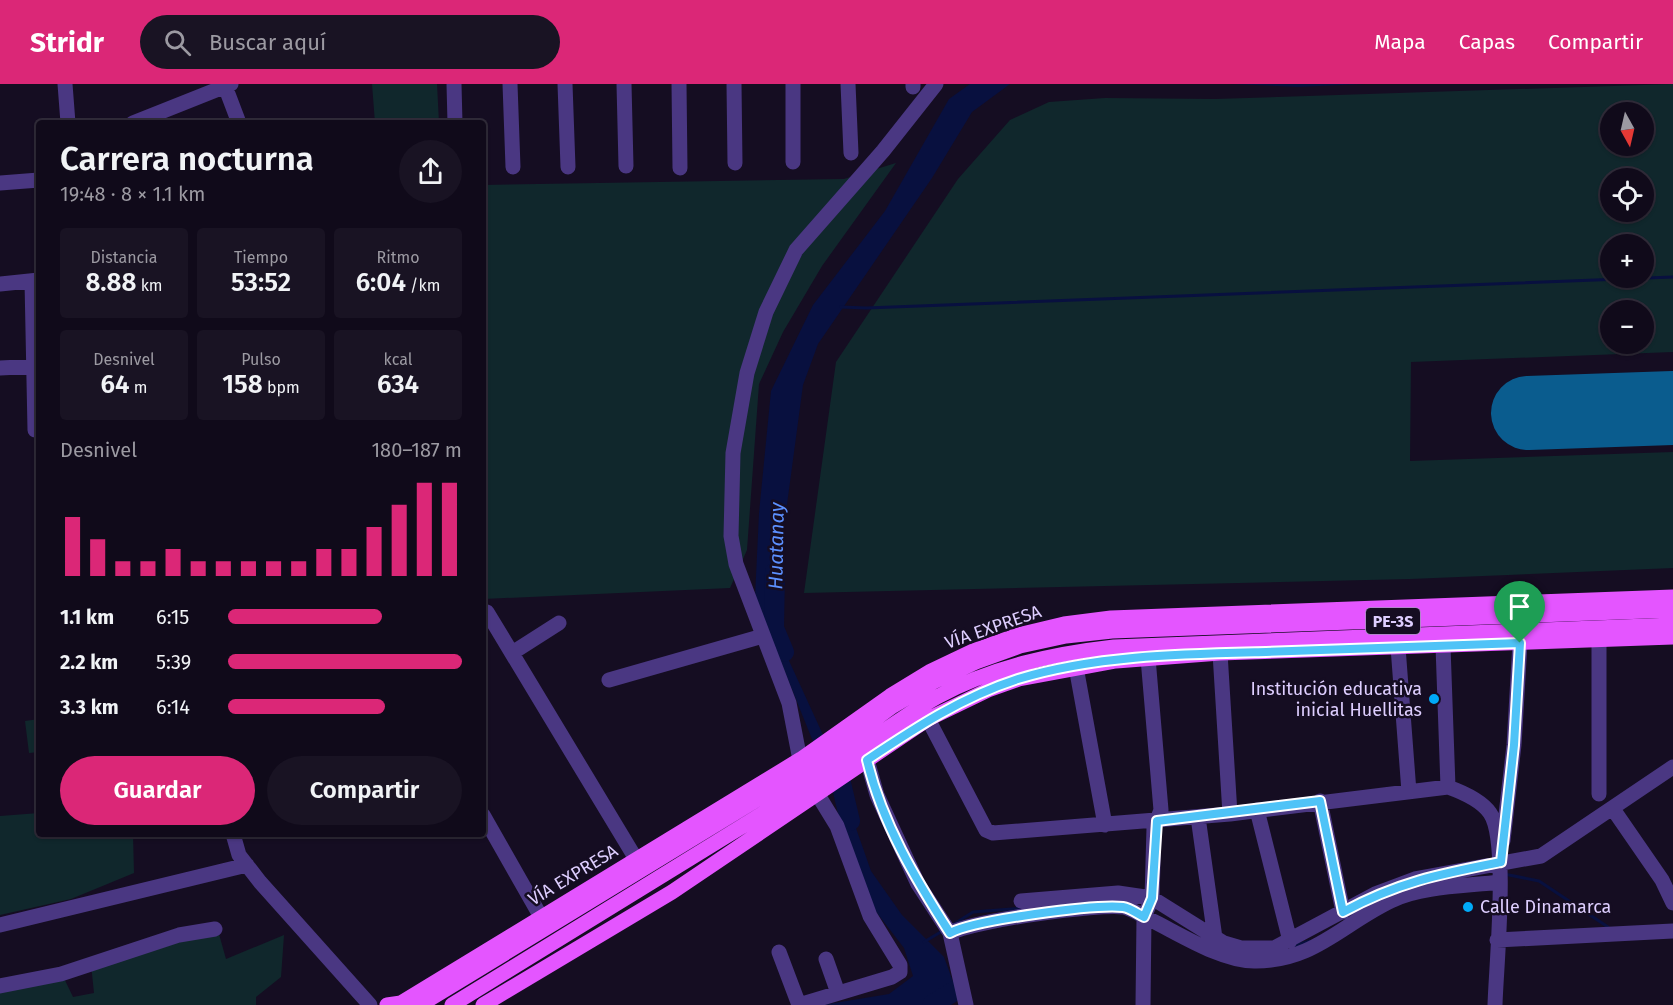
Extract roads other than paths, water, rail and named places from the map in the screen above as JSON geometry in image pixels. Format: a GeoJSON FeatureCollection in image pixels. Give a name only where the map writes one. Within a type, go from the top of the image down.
{"type":"FeatureCollection","features":[{"type":"Feature","properties":{"kind":"main road"},"geometry":{"type":"LineString","coordinates":[[1634,619],[1673,598]]}},
{"type":"Feature","properties":{"kind":"main road","name":"VÍA EXPRESA"},"geometry":{"type":"LineString","coordinates":[[859,746],[890,696],[930,671],[1007,639],[1064,624],[1167,615],[1673,598]]}},
{"type":"Feature","properties":{"kind":"main road","name":"VÍA EXPRESA"},"geometry":{"type":"LineString","coordinates":[[452,1005],[938,696],[980,677],[1024,662],[1069,652],[1114,647],[1634,619],[1673,610]]}},
{"type":"Feature","properties":{"kind":"main road"},"geometry":{"type":"LineString","coordinates":[[1634,619],[1673,636]]}},
{"type":"Feature","properties":{"kind":"main road","name":"VÍA EXPRESA"},"geometry":{"type":"LineString","coordinates":[[859,746],[903,700],[976,662],[1054,639],[1112,631],[1634,619],[1673,625]]}},
{"type":"Feature","properties":{"kind":"main road","name":"VÍA EXPRESA"},"geometry":{"type":"LineString","coordinates":[[420,1005],[859,746],[928,719],[998,686],[1048,672],[1148,658],[1220,653],[1673,636]]}},
{"type":"Feature","properties":{"kind":"main road","name":"VÍA EXPRESA"},"geometry":{"type":"LineString","coordinates":[[399,1004],[636,859],[809,777]]}},
{"type":"Feature","properties":{"kind":"main road","name":"VÍA EXPRESA"},"geometry":{"type":"LineString","coordinates":[[483,1005],[672,892],[809,777]]}},
{"type":"Feature","properties":{"kind":"street"},"geometry":{"type":"LineString","coordinates":[[65,84],[68,120]]}},
{"type":"Feature","properties":{"kind":"street"},"geometry":{"type":"LineString","coordinates":[[454,84],[455,120]]}},
{"type":"Feature","properties":{"kind":"street"},"geometry":{"type":"LineString","coordinates":[[510,84],[513,167]]}},
{"type":"Feature","properties":{"kind":"street"},"geometry":{"type":"LineString","coordinates":[[565,84],[568,167]]}},
{"type":"Feature","properties":{"kind":"street"},"geometry":{"type":"LineString","coordinates":[[624,84],[626,166]]}},
{"type":"Feature","properties":{"kind":"street"},"geometry":{"type":"LineString","coordinates":[[679,84],[680,168]]}},
{"type":"Feature","properties":{"kind":"street"},"geometry":{"type":"LineString","coordinates":[[734,84],[735,164]]}},
{"type":"Feature","properties":{"kind":"street"},"geometry":{"type":"LineString","coordinates":[[793,84],[793,162]]}},
{"type":"Feature","properties":{"kind":"street"},"geometry":{"type":"LineString","coordinates":[[848,84],[851,153]]}},
{"type":"Feature","properties":{"kind":"street"},"geometry":{"type":"LineString","coordinates":[[779,952],[799,1005],[892,977],[900,972],[900,965],[870,916],[837,826],[809,777],[789,703],[736,564],[731,536],[731,507],[737,425],[747,373],[766,312],[796,250],[883,151],[936,84]]}},
{"type":"Feature","properties":{"kind":"street"},"geometry":{"type":"LineString","coordinates":[[140,120],[221,86],[238,120]]}},
{"type":"Feature","properties":{"kind":"street"},"geometry":{"type":"LineString","coordinates":[[0,183],[36,180]]}},
{"type":"Feature","properties":{"kind":"street"},"geometry":{"type":"LineString","coordinates":[[0,284],[35,280],[35,430]]}},
{"type":"Feature","properties":{"kind":"street"},"geometry":{"type":"LineString","coordinates":[[0,368],[36,367]]}},
{"type":"Feature","properties":{"kind":"street"},"geometry":{"type":"LineString","coordinates":[[487,612],[636,859]]}},
{"type":"Feature","properties":{"kind":"street"},"geometry":{"type":"LineString","coordinates":[[512,652],[559,623]]}},
{"type":"Feature","properties":{"kind":"street"},"geometry":{"type":"LineString","coordinates":[[609,680],[764,636]]}},
{"type":"Feature","properties":{"kind":"street"},"geometry":{"type":"LineString","coordinates":[[1599,640],[1599,794]]}},
{"type":"Feature","properties":{"kind":"street"},"geometry":{"type":"LineString","coordinates":[[1495,1005],[1501,872],[1514,745],[1520,643]]}},
{"type":"Feature","properties":{"kind":"street"},"geometry":{"type":"LineString","coordinates":[[1443,646],[1448,787]]}},
{"type":"Feature","properties":{"kind":"street"},"geometry":{"type":"LineString","coordinates":[[1398,647],[1409,792]]}},
{"type":"Feature","properties":{"kind":"street"},"geometry":{"type":"LineString","coordinates":[[1220,653],[1230,814]]}},
{"type":"Feature","properties":{"kind":"street"},"geometry":{"type":"LineString","coordinates":[[1143,1005],[1148,908],[1157,821],[1161,810],[1148,658]]}},
{"type":"Feature","properties":{"kind":"street"},"geometry":{"type":"LineString","coordinates":[[1076,667],[1105,825]]}},
{"type":"Feature","properties":{"kind":"street"},"geometry":{"type":"LineString","coordinates":[[928,719],[988,832],[1230,814],[1320,801],[1448,787],[1483,805],[1491,814],[1495,823],[1501,872]]}},
{"type":"Feature","properties":{"kind":"street"},"geometry":{"type":"LineString","coordinates":[[859,746],[877,795],[918,884],[950,933],[966,1005]]}},
{"type":"Feature","properties":{"kind":"street"},"geometry":{"type":"LineString","coordinates":[[950,933],[981,922],[1103,908],[1148,908],[1227,956],[1251,962],[1274,960],[1304,953],[1393,900],[1501,872],[1526,860],[1541,856],[1673,767]]}},
{"type":"Feature","properties":{"kind":"street"},"geometry":{"type":"LineString","coordinates":[[1320,801],[1343,912]]}},
{"type":"Feature","properties":{"kind":"street"},"geometry":{"type":"LineString","coordinates":[[1613,809],[1668,877],[1673,903]]}},
{"type":"Feature","properties":{"kind":"street"},"geometry":{"type":"LineString","coordinates":[[1257,810],[1290,941]]}},
{"type":"Feature","properties":{"kind":"street"},"geometry":{"type":"LineString","coordinates":[[1198,817],[1215,938]]}},
{"type":"Feature","properties":{"kind":"street"},"geometry":{"type":"LineString","coordinates":[[486,820],[541,917]]}},
{"type":"Feature","properties":{"kind":"street"},"geometry":{"type":"LineString","coordinates":[[233,837],[239,855],[247,865],[370,1005]]}},
{"type":"Feature","properties":{"kind":"street"},"geometry":{"type":"LineString","coordinates":[[0,925],[247,865]]}},
{"type":"Feature","properties":{"kind":"street"},"geometry":{"type":"LineString","coordinates":[[1021,901],[1118,893],[1215,938],[1241,948],[1259,950],[1274,948],[1290,941],[1375,894],[1415,879],[1501,872]]}},
{"type":"Feature","properties":{"kind":"street"},"geometry":{"type":"LineString","coordinates":[[0,986],[61,974],[179,935],[215,929]]}},
{"type":"Feature","properties":{"kind":"street"},"geometry":{"type":"LineString","coordinates":[[1497,940],[1673,931]]}},
{"type":"Feature","properties":{"kind":"street"},"geometry":{"type":"LineString","coordinates":[[826,959],[838,993]]}},
{"type":"Feature","properties":{"kind":"water"},"geometry":{"type":"Polygon","coordinates":[[[970,84],[1010,84],[972,112],[932,178],[818,344],[803,385],[775,594],[774,628],[824,737],[871,871],[902,915],[944,957],[956,990],[932,1005],[822,1005],[889,994],[913,976],[904,948],[867,900],[833,791],[755,598],[759,513],[771,391],[813,305],[885,211],[949,99],[970,84]]]}},
{"type":"Feature","properties":{"kind":"water"},"geometry":{"type":"Polygon","coordinates":[[[1231,84],[1365,84],[1298,87],[1231,84]]]}},
{"type":"Feature","properties":{"kind":"waterway"},"geometry":{"type":"LineString","coordinates":[[841,307],[866,308],[1673,277]]}},
{"type":"Feature","properties":{"kind":"waterway","name":"Huatanay"},"geometry":{"type":"LineString","coordinates":[[775,572],[774,628],[784,652]]}},
{"type":"Feature","properties":{"kind":"waterway","name":"Huatanay"},"geometry":{"type":"LineString","coordinates":[[836,762],[850,821]]}},
{"type":"Feature","properties":{"kind":"waterway"},"geometry":{"type":"LineString","coordinates":[[1504,874],[1539,881],[1608,927]]}},
{"type":"Feature","properties":{"kind":"waterway"},"geometry":{"type":"LineString","coordinates":[[954,924],[973,912],[1023,908]]}},
{"type":"Feature","properties":{"kind":"waterway"},"geometry":{"type":"LineString","coordinates":[[924,942],[944,930]]}},
{"type":"Feature","properties":{"kind":"waterway"},"geometry":{"type":"LineString","coordinates":[[1294,946],[1310,941]]}},
{"type":"Feature","properties":{"kind":"waterway"},"geometry":{"type":"LineString","coordinates":[[932,1005],[956,990]]}},
{"type":"Feature","properties":{"kind":"place","name":"Institución educativa inicial Huellitas"},"geometry":{"type":"Point","coordinates":[1434,699]}},
{"type":"Feature","properties":{"kind":"place","name":"Calle Dinamarca"},"geometry":{"type":"Point","coordinates":[1468,907]}}]}
